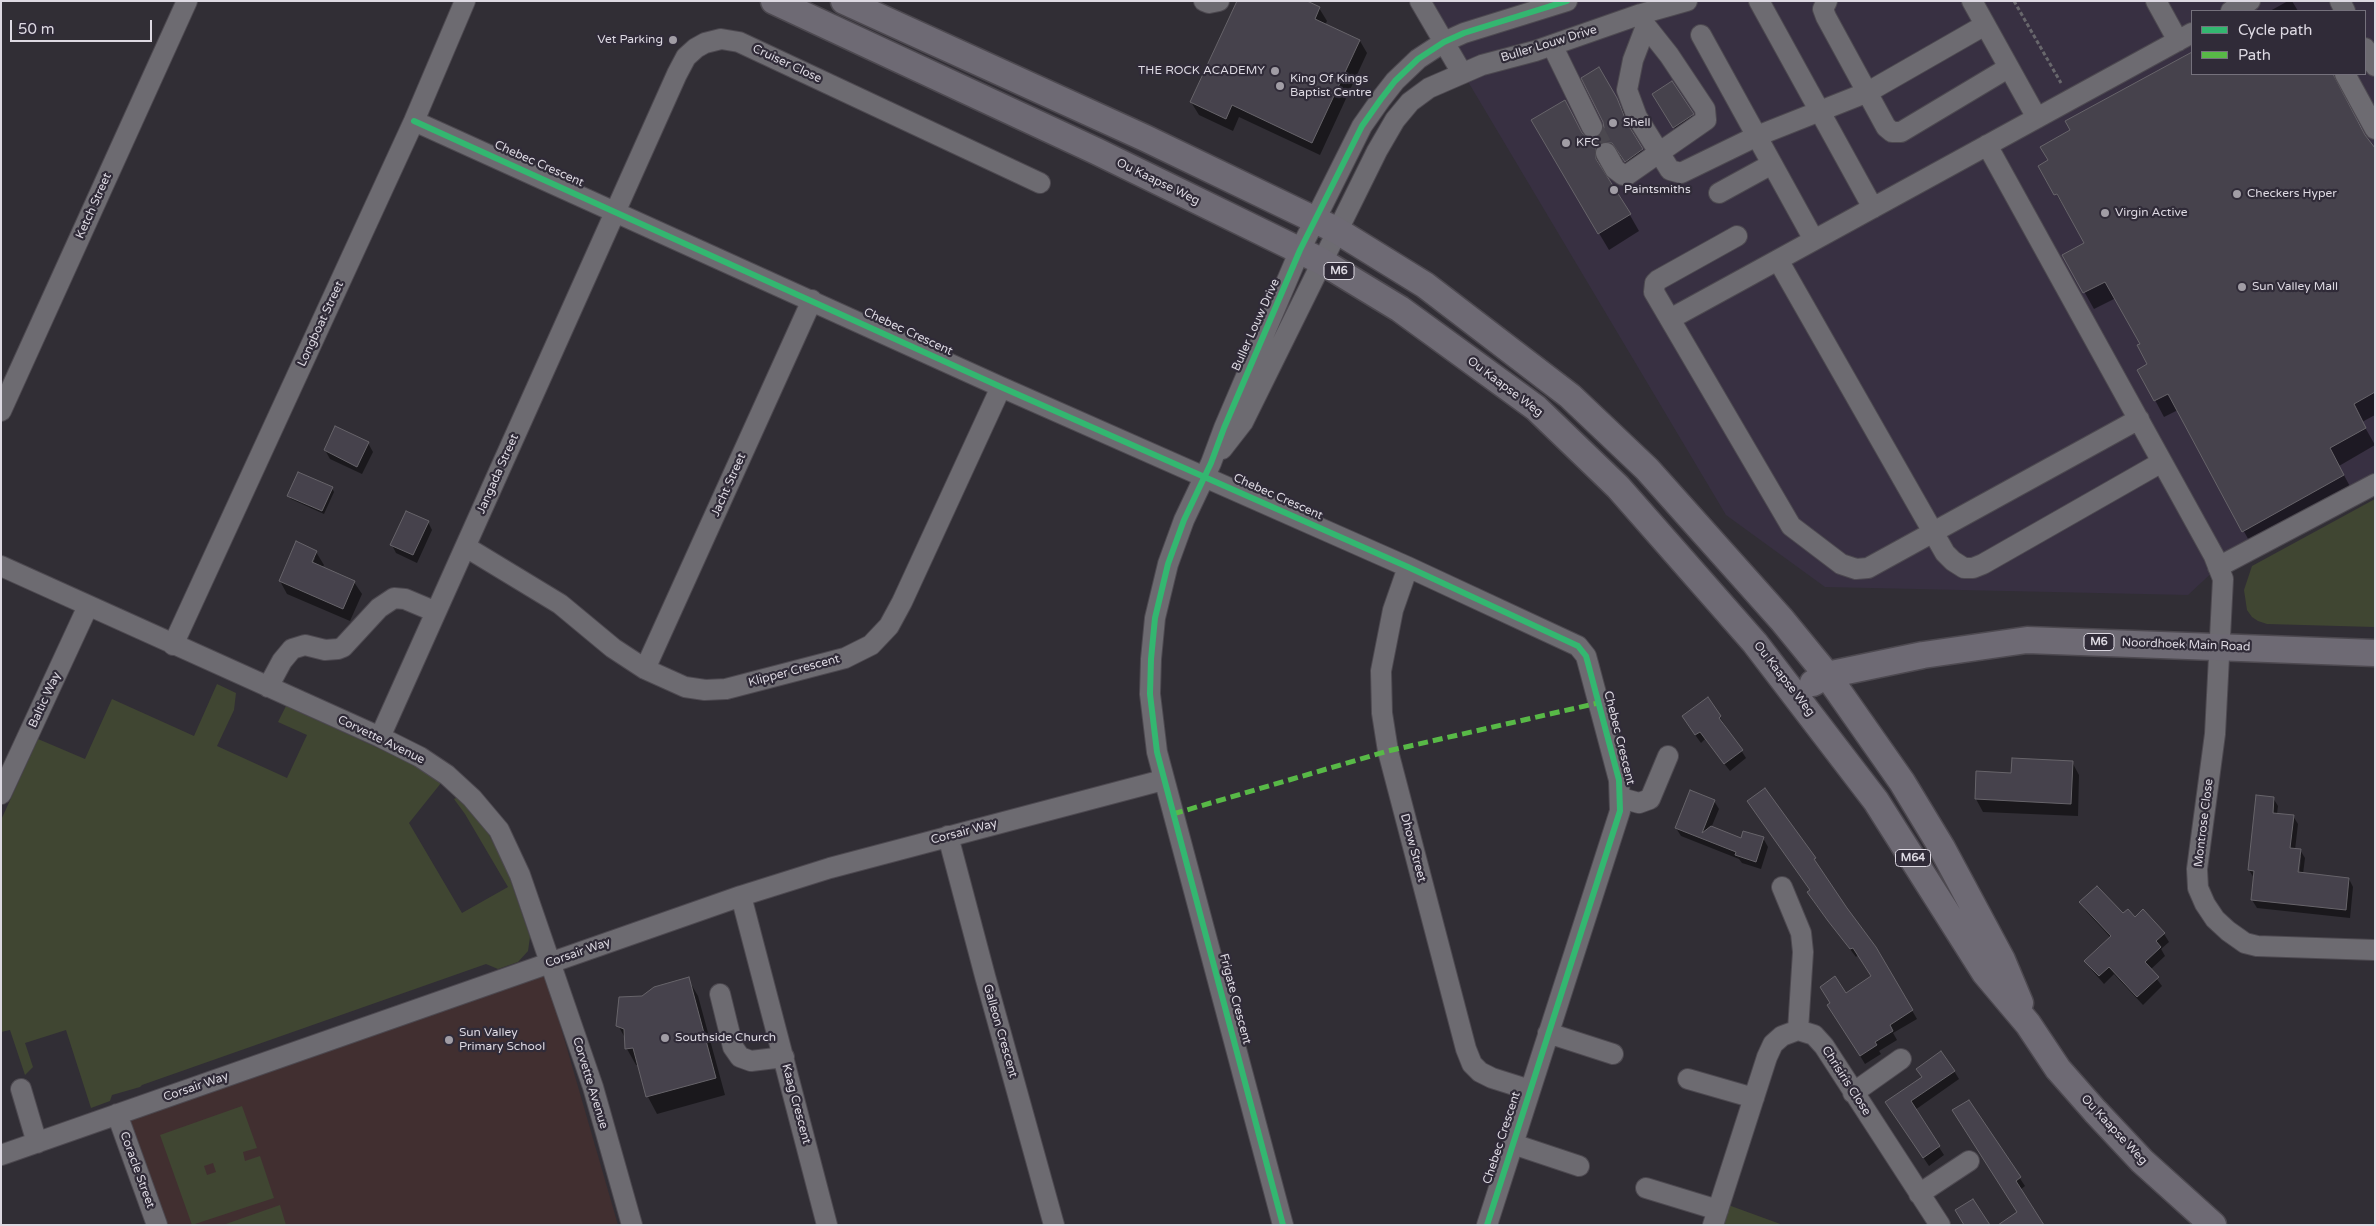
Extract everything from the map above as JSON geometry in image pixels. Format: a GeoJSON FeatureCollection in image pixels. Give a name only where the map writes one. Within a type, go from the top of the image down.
{"type":"FeatureCollection","features":[{"type":"Feature","properties":{"kind":"main road","name":"Ou Kaapse Weg"},"geometry":{"type":"LineString","coordinates":[[774,1],[1096,151],[1311,255],[1400,309],[1536,408],[1625,495],[1755,643],[1795,693],[1876,801],[1985,973],[2028,1024],[2058,1069],[2142,1161],[2213,1225]]}},
{"type":"Feature","properties":{"kind":"main road","name":"Ou Kaapse Weg"},"geometry":{"type":"LineString","coordinates":[[844,1],[1136,134],[1326,224],[1425,285],[1570,396],[1647,469],[1782,620],[1827,675],[1902,782],[1942,848],[2002,960],[2028,1024]]}},
{"type":"Feature","properties":{"kind":"main road","name":"Noordhoek Main Road"},"geometry":{"type":"LineString","coordinates":[[1795,693],[1827,675],[1932,653],[2027,640],[2221,645],[2375,653]]}},
{"type":"Feature","properties":{"kind":"street","name":"Ketch Street"},"geometry":{"type":"LineString","coordinates":[[1,411],[187,1]]}},
{"type":"Feature","properties":{"kind":"street","name":"Longboat Street"},"geometry":{"type":"LineString","coordinates":[[173,645],[414,120],[465,1]]}},
{"type":"Feature","properties":{"kind":"street"},"geometry":{"type":"LineString","coordinates":[[1420,1],[1462,73]]}},
{"type":"Feature","properties":{"kind":"street"},"geometry":{"type":"LineString","coordinates":[[1505,20],[1540,1]]}},
{"type":"Feature","properties":{"kind":"street","name":"Buller Louw Drive"},"geometry":{"type":"LineString","coordinates":[[1163,780],[1155,744],[1150,694],[1155,618],[1168,564],[1208,470],[1244,422],[1311,255],[1326,224],[1362,126],[1395,80],[1418,59],[1444,42],[1464,33],[1567,1]]}},
{"type":"Feature","properties":{"kind":"street","name":"Buller Louw Drive"},"geometry":{"type":"LineString","coordinates":[[1326,224],[1395,120],[1410,102],[1429,88],[1482,65],[1644,20],[1687,1]]}},
{"type":"Feature","properties":{"kind":"street"},"geometry":{"type":"LineString","coordinates":[[1759,1],[1873,208]]}},
{"type":"Feature","properties":{"kind":"street"},"geometry":{"type":"LineString","coordinates":[[1826,1],[1823,8],[1826,17],[1886,127],[1892,132],[1901,132],[2008,68]]}},
{"type":"Feature","properties":{"kind":"street"},"geometry":{"type":"LineString","coordinates":[[1972,1],[2008,68],[2038,118]]}},
{"type":"Feature","properties":{"kind":"street"},"geometry":{"type":"LineString","coordinates":[[1670,319],[2185,37],[2156,1]]}},
{"type":"Feature","properties":{"kind":"street"},"geometry":{"type":"LineString","coordinates":[[2233,10],[2250,1]]}},
{"type":"Feature","properties":{"kind":"street"},"geometry":{"type":"LineString","coordinates":[[1644,20],[1627,90],[1637,116],[1670,170],[1681,173],[1757,136],[1868,92],[1985,25]]}},
{"type":"Feature","properties":{"kind":"street"},"geometry":{"type":"LineString","coordinates":[[1606,153],[1618,172],[1627,175],[1705,122],[1707,117],[1705,109],[1644,20]]}},
{"type":"Feature","properties":{"kind":"street"},"geometry":{"type":"LineString","coordinates":[[1701,35],[1814,240]]}},
{"type":"Feature","properties":{"kind":"street","name":"Cruiser Close"},"geometry":{"type":"LineString","coordinates":[[616,212],[677,74],[686,58],[705,43],[721,39],[739,42],[1040,183]]}},
{"type":"Feature","properties":{"kind":"street"},"geometry":{"type":"LineString","coordinates":[[1552,45],[1592,127]]}},
{"type":"Feature","properties":{"kind":"street"},"geometry":{"type":"LineString","coordinates":[[2366,50],[2375,66]]}},
{"type":"Feature","properties":{"kind":"street"},"geometry":{"type":"LineString","coordinates":[[2346,75],[2375,129]]}},
{"type":"Feature","properties":{"kind":"street","name":"Chebec Crescent"},"geometry":{"type":"LineString","coordinates":[[414,120],[1001,386],[1208,470],[1408,567],[1578,646],[1586,656],[1590,667],[1619,780],[1621,798],[1616,824],[1487,1225]]}},
{"type":"Feature","properties":{"kind":"street","name":"Montrose Close"},"geometry":{"type":"LineString","coordinates":[[1987,145],[2139,419],[2223,579],[2215,734],[2197,869],[2198,888],[2205,904],[2215,919],[2245,943],[2257,946],[2375,950]]}},
{"type":"Feature","properties":{"kind":"street"},"geometry":{"type":"LineString","coordinates":[[1719,193],[1772,164]]}},
{"type":"Feature","properties":{"kind":"street","name":"Jangada Street"},"geometry":{"type":"LineString","coordinates":[[380,737],[616,212]]}},
{"type":"Feature","properties":{"kind":"street"},"geometry":{"type":"LineString","coordinates":[[1737,236],[1656,282],[1654,292],[1791,526],[1841,564],[1856,569],[1868,568],[2139,419]]}},
{"type":"Feature","properties":{"kind":"street"},"geometry":{"type":"LineString","coordinates":[[1778,260],[1945,553],[1964,568],[1973,568],[2162,462]]}},
{"type":"Feature","properties":{"kind":"street","name":"Jacht Street"},"geometry":{"type":"LineString","coordinates":[[645,670],[812,300]]}},
{"type":"Feature","properties":{"kind":"street","name":"Klipper Crescent"},"geometry":{"type":"LineString","coordinates":[[466,547],[560,604],[614,648],[645,670],[685,687],[705,690],[726,689],[845,658],[871,645],[889,626],[902,602],[1001,386]]}},
{"type":"Feature","properties":{"kind":"street"},"geometry":{"type":"LineString","coordinates":[[2218,567],[2375,484]]}},
{"type":"Feature","properties":{"kind":"street","name":"Corvette Avenue"},"geometry":{"type":"LineString","coordinates":[[1,566],[380,737],[420,757],[446,775],[472,798],[499,830],[520,875],[593,1087],[632,1225]]}},
{"type":"Feature","properties":{"kind":"street","name":"Dhow Street"},"geometry":{"type":"LineString","coordinates":[[1408,567],[1393,610],[1381,671],[1382,713],[1388,751],[1466,1049],[1472,1064],[1480,1072],[1492,1078],[1530,1090]]}},
{"type":"Feature","properties":{"kind":"street"},"geometry":{"type":"LineString","coordinates":[[268,688],[282,661],[292,649],[305,646],[325,650],[338,649],[379,608],[394,598],[405,599],[436,612]]}},
{"type":"Feature","properties":{"kind":"street","name":"Baltic Way"},"geometry":{"type":"LineString","coordinates":[[1,794],[88,606]]}},
{"type":"Feature","properties":{"kind":"street"},"geometry":{"type":"LineString","coordinates":[[1621,798],[1639,803],[1650,798],[1668,756]]}},
{"type":"Feature","properties":{"kind":"street","name":"Corsair Way"},"geometry":{"type":"LineString","coordinates":[[1,1155],[741,896],[830,868],[1163,780]]}},
{"type":"Feature","properties":{"kind":"street","name":"Frigate Crescent"},"geometry":{"type":"LineString","coordinates":[[1163,780],[1283,1225]]}},
{"type":"Feature","properties":{"kind":"street","name":"Galleon Crescent"},"geometry":{"type":"LineString","coordinates":[[948,836],[1054,1225]]}},
{"type":"Feature","properties":{"kind":"street"},"geometry":{"type":"LineString","coordinates":[[1646,1188],[1715,1217],[1760,1074],[1774,1044],[1782,1036],[1798,1030],[1803,969],[1801,933],[1782,887]]}},
{"type":"Feature","properties":{"kind":"street","name":"Kaag Crescent"},"geometry":{"type":"LineString","coordinates":[[741,896],[827,1225]]}},
{"type":"Feature","properties":{"kind":"street"},"geometry":{"type":"LineString","coordinates":[[720,994],[733,1047],[740,1057],[751,1061],[784,1057]]}},
{"type":"Feature","properties":{"kind":"street","name":"Chrisiris Close"},"geometry":{"type":"LineString","coordinates":[[1798,1030],[1814,1035],[1824,1046],[1940,1225]]}},
{"type":"Feature","properties":{"kind":"street"},"geometry":{"type":"LineString","coordinates":[[1548,1033],[1613,1054]]}},
{"type":"Feature","properties":{"kind":"street"},"geometry":{"type":"LineString","coordinates":[[1853,1092],[1902,1059]]}},
{"type":"Feature","properties":{"kind":"street"},"geometry":{"type":"LineString","coordinates":[[1688,1079],[1754,1098]]}},
{"type":"Feature","properties":{"kind":"street"},"geometry":{"type":"LineString","coordinates":[[21,1089],[37,1143]]}},
{"type":"Feature","properties":{"kind":"street","name":"Coracle Street"},"geometry":{"type":"LineString","coordinates":[[117,1114],[157,1225]]}},
{"type":"Feature","properties":{"kind":"street"},"geometry":{"type":"LineString","coordinates":[[1513,1144],[1579,1166]]}},
{"type":"Feature","properties":{"kind":"street"},"geometry":{"type":"LineString","coordinates":[[1920,1194],[1969,1161]]}},
{"type":"Feature","properties":{"kind":"path"},"geometry":{"type":"LineString","coordinates":[[2014,1],[2071,100]]}},
{"type":"Feature","properties":{"kind":"shaded area"},"geometry":{"type":"Polygon","coordinates":[[[1420,1],[2375,1],[2375,484],[2218,567],[2188,595],[1825,587],[1726,515],[1420,1]]]}},
{"type":"Feature","properties":{"kind":"shaded area","name":"Sun Valley Primary School"},"geometry":{"type":"Polygon","coordinates":[[[544,969],[618,1225],[160,1225],[121,1111],[544,969]]]}},
{"type":"Feature","properties":{"kind":"green space"},"geometry":{"type":"Polygon","coordinates":[[[2375,499],[2375,627],[2267,624],[2252,617],[2247,610],[2244,590],[2252,566],[2375,499]]]}},
{"type":"Feature","properties":{"kind":"green space"},"geometry":{"type":"Polygon","coordinates":[[[217,684],[236,693],[234,710],[217,746],[287,778],[307,735],[278,722],[286,706],[415,765],[441,783],[409,823],[462,913],[508,887],[465,814],[454,799],[458,797],[466,804],[487,831],[507,870],[530,937],[528,951],[518,962],[498,969],[486,964],[140,1087],[112,1095],[110,1101],[91,1108],[66,1030],[25,1043],[33,1067],[25,1075],[10,1030],[1,1032],[1,820],[38,739],[85,759],[112,699],[194,736],[217,684]]]}},
{"type":"Feature","properties":{"kind":"green space"},"geometry":{"type":"Polygon","coordinates":[[[242,1106],[257,1148],[243,1152],[245,1161],[260,1156],[274,1198],[192,1225],[160,1135],[242,1106]],[[213,1163],[204,1166],[207,1175],[216,1172],[213,1163]]]}},
{"type":"Feature","properties":{"kind":"green space"},"geometry":{"type":"Polygon","coordinates":[[[1720,1202],[1783,1225],[1713,1225],[1720,1202]]]}},
{"type":"Feature","properties":{"kind":"green space"},"geometry":{"type":"Polygon","coordinates":[[[280,1205],[286,1225],[223,1225],[280,1205]]]}},
{"type":"Feature","properties":{"kind":"building","name":"THE ROCK ACADEMY"},"geometry":{"type":"Polygon","coordinates":[[[1237,1],[1307,1],[1320,7],[1315,19],[1360,40],[1312,143],[1232,105],[1226,119],[1190,102],[1237,1]]]}},
{"type":"Feature","properties":{"kind":"building","name":"Sun Valley Mall"},"geometry":{"type":"Polygon","coordinates":[[[2191,53],[2191,75],[2334,75],[2365,135],[2375,148],[2375,392],[2354,404],[2366,428],[2330,448],[2344,475],[2242,532],[2168,394],[2154,401],[2137,370],[2147,364],[2137,345],[2140,344],[2105,282],[2083,293],[2062,255],[2084,243],[2057,194],[2054,195],[2038,166],[2048,160],[2040,147],[2070,130],[2065,121],[2191,53]]]}},
{"type":"Feature","properties":{"kind":"building"},"geometry":{"type":"Polygon","coordinates":[[[1599,67],[1617,98],[1627,123],[1643,149],[1625,162],[1612,143],[1601,142],[1596,147],[1596,159],[1631,214],[1598,234],[1531,120],[1565,100],[1582,133],[1591,139],[1598,137],[1604,128],[1603,122],[1581,78],[1599,67]]]}},
{"type":"Feature","properties":{"kind":"building"},"geometry":{"type":"Polygon","coordinates":[[[1672,81],[1694,114],[1673,128],[1652,94],[1672,81]]]}},
{"type":"Feature","properties":{"kind":"building"},"geometry":{"type":"Polygon","coordinates":[[[335,426],[369,442],[357,467],[324,450],[335,426]]]}},
{"type":"Feature","properties":{"kind":"building"},"geometry":{"type":"Polygon","coordinates":[[[298,472],[333,487],[322,511],[287,496],[298,472]]]}},
{"type":"Feature","properties":{"kind":"building"},"geometry":{"type":"Polygon","coordinates":[[[406,511],[429,521],[413,555],[390,545],[406,511]]]}},
{"type":"Feature","properties":{"kind":"building"},"geometry":{"type":"Polygon","coordinates":[[[296,541],[317,551],[312,562],[355,581],[343,609],[279,581],[296,541]]]}},
{"type":"Feature","properties":{"kind":"building"},"geometry":{"type":"Polygon","coordinates":[[[1708,697],[1721,716],[1719,718],[1743,750],[1724,764],[1700,732],[1695,735],[1682,716],[1708,697]]]}},
{"type":"Feature","properties":{"kind":"building"},"geometry":{"type":"Polygon","coordinates":[[[2012,758],[2073,761],[2071,804],[1975,799],[1976,771],[2011,773],[2012,758]]]}},
{"type":"Feature","properties":{"kind":"building"},"geometry":{"type":"Polygon","coordinates":[[[1765,788],[1816,858],[1814,859],[1847,908],[1876,947],[1913,1010],[1890,1025],[1893,1031],[1875,1042],[1877,1045],[1860,1056],[1827,1005],[1830,1003],[1820,987],[1835,976],[1846,993],[1871,976],[1853,948],[1850,949],[1807,892],[1810,890],[1747,801],[1765,788]]]}},
{"type":"Feature","properties":{"kind":"building"},"geometry":{"type":"Polygon","coordinates":[[[1690,790],[1715,800],[1702,833],[1711,826],[1741,838],[1743,831],[1764,837],[1756,862],[1735,855],[1736,852],[1675,828],[1690,790]]]}},
{"type":"Feature","properties":{"kind":"building"},"geometry":{"type":"Polygon","coordinates":[[[2256,795],[2274,797],[2273,813],[2294,815],[2290,848],[2301,849],[2298,872],[2349,878],[2346,910],[2251,900],[2254,871],[2248,870],[2256,795]]]}},
{"type":"Feature","properties":{"kind":"building"},"geometry":{"type":"Polygon","coordinates":[[[2097,886],[2123,913],[2128,909],[2135,917],[2143,909],[2165,933],[2156,941],[2161,947],[2145,962],[2159,977],[2137,997],[2109,967],[2099,976],[2084,961],[2111,936],[2079,902],[2097,886]]]}},
{"type":"Feature","properties":{"kind":"building","name":"Southside Church"},"geometry":{"type":"Polygon","coordinates":[[[689,977],[716,1078],[646,1097],[633,1048],[625,1049],[624,1029],[616,1026],[619,997],[642,996],[654,987],[689,977]]]}},
{"type":"Feature","properties":{"kind":"building"},"geometry":{"type":"Polygon","coordinates":[[[1941,1051],[1955,1071],[1911,1101],[1940,1146],[1923,1158],[1885,1102],[1922,1077],[1916,1069],[1941,1051]]]}},
{"type":"Feature","properties":{"kind":"building"},"geometry":{"type":"Polygon","coordinates":[[[1969,1100],[2021,1177],[2016,1181],[2044,1225],[1998,1225],[2017,1212],[1952,1110],[1969,1100]]]}},
{"type":"Feature","properties":{"kind":"building"},"geometry":{"type":"Polygon","coordinates":[[[1973,1199],[1990,1225],[1964,1225],[1955,1210],[1973,1199]]]}},
{"type":"Feature","properties":{"kind":"tunnel"},"geometry":{"type":"LineString","coordinates":[[1592,127],[1606,153]]}},
{"type":"Feature","properties":{"kind":"marked path"},"geometry":{"type":"LineString","coordinates":[[1173,814],[1388,751],[1598,703]]}},
{"type":"Feature","properties":{"kind":"cycle path"},"geometry":{"type":"LineString","coordinates":[[1283,1225],[1157,752],[1150,694],[1155,618],[1168,564],[1184,520],[1211,463],[1300,250],[1362,126],[1395,81],[1418,59],[1444,42],[1464,33],[1567,1]]}},
{"type":"Feature","properties":{"kind":"cycle path"},"geometry":{"type":"LineString","coordinates":[[414,121],[1001,387],[1408,567],[1578,646],[1586,656],[1619,780],[1620,811],[1487,1225]]}},
{"type":"Feature","properties":{"kind":"place","name":"Vet Parking"},"geometry":{"type":"Point","coordinates":[673,40]}},
{"type":"Feature","properties":{"kind":"place","name":"THE ROCK ACADEMY"},"geometry":{"type":"Point","coordinates":[1275,71]}},
{"type":"Feature","properties":{"kind":"place","name":"King Of Kings Baptist Centre"},"geometry":{"type":"Point","coordinates":[1280,86]}},
{"type":"Feature","properties":{"kind":"place","name":"Shell"},"geometry":{"type":"Point","coordinates":[1613,123]}},
{"type":"Feature","properties":{"kind":"place","name":"KFC"},"geometry":{"type":"Point","coordinates":[1566,143]}},
{"type":"Feature","properties":{"kind":"place","name":"Paintsmiths"},"geometry":{"type":"Point","coordinates":[1614,190]}},
{"type":"Feature","properties":{"kind":"place","name":"Checkers Hyper"},"geometry":{"type":"Point","coordinates":[2237,194]}},
{"type":"Feature","properties":{"kind":"place","name":"Virgin Active"},"geometry":{"type":"Point","coordinates":[2105,213]}},
{"type":"Feature","properties":{"kind":"place","name":"Sun Valley Mall"},"geometry":{"type":"Point","coordinates":[2242,287]}},
{"type":"Feature","properties":{"kind":"place","name":"Southside Church"},"geometry":{"type":"Point","coordinates":[665,1038]}},
{"type":"Feature","properties":{"kind":"place","name":"Sun Valley Primary School"},"geometry":{"type":"Point","coordinates":[449,1040]}}]}
